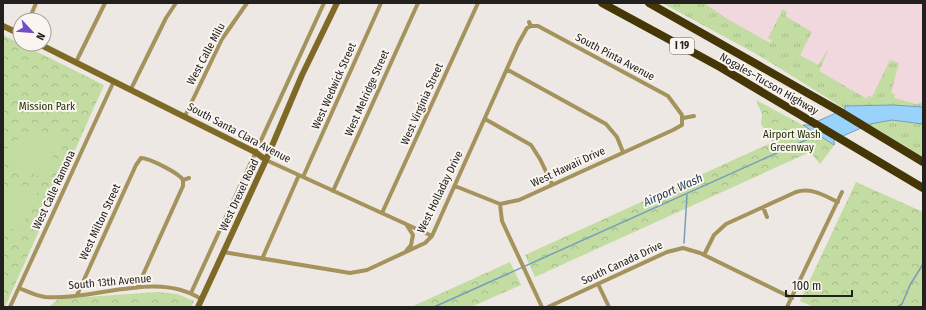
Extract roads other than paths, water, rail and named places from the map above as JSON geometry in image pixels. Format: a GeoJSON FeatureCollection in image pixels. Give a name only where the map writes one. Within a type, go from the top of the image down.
{"type":"FeatureCollection","features":[{"type":"Feature","properties":{"kind":"highway","name":"Nogales–Tucson Highway"},"geometry":{"type":"LineString","coordinates":[[602,3],[720,67],[923,188]]}},
{"type":"Feature","properties":{"kind":"highway","name":"Nogales–Tucson Highway"},"geometry":{"type":"LineString","coordinates":[[649,3],[839,111],[923,162]]}},
{"type":"Feature","properties":{"kind":"street"},"geometry":{"type":"LineString","coordinates":[[76,62],[105,3]]}},
{"type":"Feature","properties":{"kind":"street"},"geometry":{"type":"LineString","coordinates":[[131,90],[166,18],[176,3]]}},
{"type":"Feature","properties":{"kind":"street","name":"West Calle Milu"},"geometry":{"type":"LineString","coordinates":[[185,116],[222,39],[247,3]]}},
{"type":"Feature","properties":{"kind":"street","name":"West Drexel Road"},"geometry":{"type":"LineString","coordinates":[[191,293],[324,3]]}},
{"type":"Feature","properties":{"kind":"street","name":"West Drexel Road"},"geometry":{"type":"LineString","coordinates":[[198,307],[266,160],[294,94],[337,3]]}},
{"type":"Feature","properties":{"kind":"street","name":"West Wedwick Street"},"geometry":{"type":"LineString","coordinates":[[262,259],[381,3]]}},
{"type":"Feature","properties":{"kind":"street","name":"West Melridge Street"},"geometry":{"type":"LineString","coordinates":[[333,191],[418,3]]}},
{"type":"Feature","properties":{"kind":"street","name":"West Virginia Street"},"geometry":{"type":"LineString","coordinates":[[382,213],[478,3]]}},
{"type":"Feature","properties":{"kind":"street","name":"West Holladay Drive"},"geometry":{"type":"LineString","coordinates":[[223,252],[350,273],[367,270],[422,245],[432,236],[525,31],[530,24]]}},
{"type":"Feature","properties":{"kind":"street","name":"South Pinta Avenue"},"geometry":{"type":"LineString","coordinates":[[530,24],[538,26],[668,96],[680,110],[683,119]]}},
{"type":"Feature","properties":{"kind":"street","name":"South Santa Clara Avenue"},"geometry":{"type":"LineString","coordinates":[[52,50],[185,116],[255,152],[266,160],[432,236]]}},
{"type":"Feature","properties":{"kind":"street"},"geometry":{"type":"LineString","coordinates":[[508,70],[606,124],[616,137],[623,152]]}},
{"type":"Feature","properties":{"kind":"street","name":"West Calle Ramona"},"geometry":{"type":"LineString","coordinates":[[10,307],[114,81]]}},
{"type":"Feature","properties":{"kind":"street"},"geometry":{"type":"LineString","coordinates":[[683,119],[694,116]]}},
{"type":"Feature","properties":{"kind":"street"},"geometry":{"type":"LineString","coordinates":[[485,119],[531,145],[540,159],[552,184]]}},
{"type":"Feature","properties":{"kind":"street","name":"West Hawaii Drive"},"geometry":{"type":"LineString","coordinates":[[500,204],[519,200],[678,128],[682,124],[683,119]]}},
{"type":"Feature","properties":{"kind":"street"},"geometry":{"type":"LineString","coordinates":[[136,288],[183,186],[183,180],[179,175],[145,158],[141,158],[139,154]]}},
{"type":"Feature","properties":{"kind":"street","name":"West Milton Street"},"geometry":{"type":"LineString","coordinates":[[77,294],[136,165],[141,158]]}},
{"type":"Feature","properties":{"kind":"street"},"geometry":{"type":"LineString","coordinates":[[183,180],[189,178]]}},
{"type":"Feature","properties":{"kind":"street"},"geometry":{"type":"LineString","coordinates":[[455,186],[500,204],[502,221],[519,262],[542,307]]}},
{"type":"Feature","properties":{"kind":"street"},"geometry":{"type":"LineString","coordinates":[[704,255],[714,235],[722,227],[796,192],[807,190],[818,192],[838,202]]}},
{"type":"Feature","properties":{"kind":"street"},"geometry":{"type":"LineString","coordinates":[[787,307],[842,192]]}},
{"type":"Feature","properties":{"kind":"street"},"geometry":{"type":"LineString","coordinates":[[763,207],[767,217]]}},
{"type":"Feature","properties":{"kind":"street"},"geometry":{"type":"LineString","coordinates":[[404,253],[411,244],[413,235],[406,224]]}},
{"type":"Feature","properties":{"kind":"street","name":"South Canada Drive"},"geometry":{"type":"LineString","coordinates":[[548,307],[676,249],[683,248],[704,255],[792,298]]}},
{"type":"Feature","properties":{"kind":"street"},"geometry":{"type":"LineString","coordinates":[[598,284],[609,307]]}},
{"type":"Feature","properties":{"kind":"street","name":"South 13th Avenue"},"geometry":{"type":"LineString","coordinates":[[18,288],[44,297],[136,288],[163,287],[191,293],[201,299]]}},
{"type":"Feature","properties":{"kind":"water"},"geometry":{"type":"Polygon","coordinates":[[[892,105],[923,107],[923,124],[892,120],[870,124],[834,140],[834,145],[803,125],[809,125],[845,109],[845,106],[892,105]]]}},
{"type":"Feature","properties":{"kind":"waterway","name":"Airport Wash"},"geometry":{"type":"LineString","coordinates":[[434,307],[819,134]]}},
{"type":"Feature","properties":{"kind":"waterway"},"geometry":{"type":"LineString","coordinates":[[684,243],[687,195]]}},
{"type":"Feature","properties":{"kind":"waterway"},"geometry":{"type":"LineString","coordinates":[[897,307],[902,304],[910,285],[923,264]]}},
{"type":"Feature","properties":{"kind":"park label","name":"Mission Park"},"geometry":{"type":"Point","coordinates":[47,106]}},
{"type":"Feature","properties":{"kind":"park label","name":"Airport Wash Greenway"},"geometry":{"type":"Point","coordinates":[792,140]}}]}
